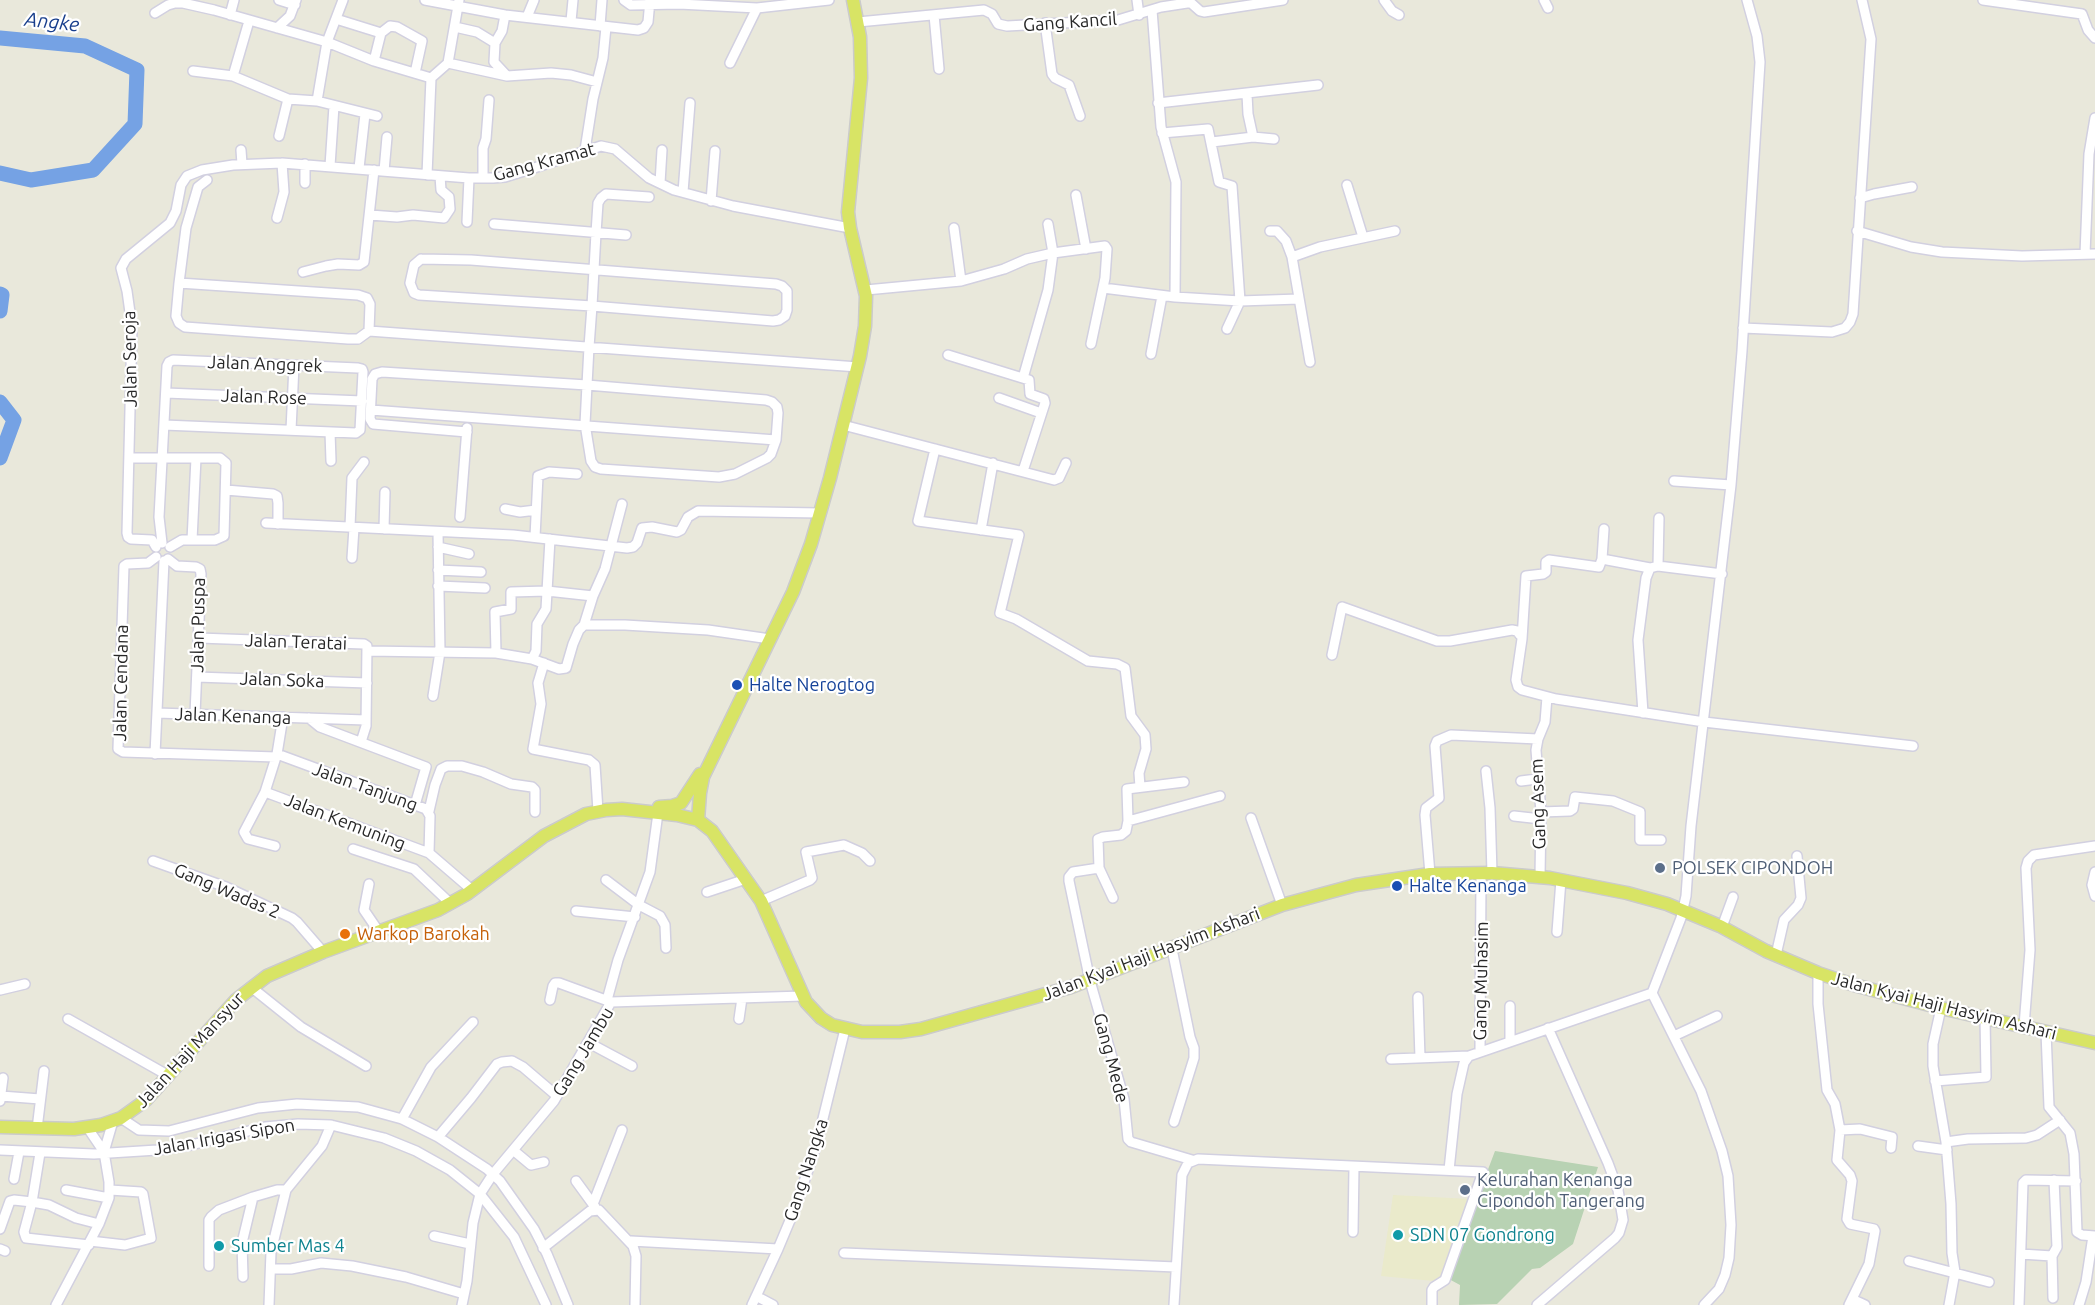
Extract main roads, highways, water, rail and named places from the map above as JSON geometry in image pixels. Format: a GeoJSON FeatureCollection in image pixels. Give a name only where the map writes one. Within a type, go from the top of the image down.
{"type":"FeatureCollection","features":[{"type":"Feature","properties":{"kind":"main road"},"geometry":{"type":"LineString","coordinates":[[698,820],[700,787],[709,764],[793,592],[820,513],[858,367],[865,326],[866,290],[850,228],[849,196],[860,98],[861,58],[858,22],[853,0]]}},
{"type":"Feature","properties":{"kind":"main road"},"geometry":{"type":"LineString","coordinates":[[640,811],[681,803],[698,776],[709,764]]}},
{"type":"Feature","properties":{"kind":"main road","name":"Jalan Haji Mansyur"},"geometry":{"type":"LineString","coordinates":[[0,1127],[91,1132],[117,1120],[146,1100],[224,1012],[251,987],[267,976],[450,903],[470,892],[544,836],[571,821],[598,811],[622,809],[698,820]]}},
{"type":"Feature","properties":{"kind":"main road","name":"Jalan Kyai Haji Hasyim Ashari"},"geometry":{"type":"LineString","coordinates":[[698,820],[717,836],[761,901],[802,996],[821,1018],[845,1029],[882,1033],[921,1029],[1090,981],[1282,905],[1379,880],[1430,874],[1487,873],[1561,880],[1627,893],[1683,909],[1776,955],[1854,985],[1941,1008],[2095,1043]]}},
{"type":"Feature","properties":{"kind":"main road","name":"Jalan Kyai Haji Hasyim Ashari"},"geometry":{"type":"LineString","coordinates":[[2081,1041],[2095,1051]]}},
{"type":"Feature","properties":{"kind":"waterway","name":"Angke"},"geometry":{"type":"LineString","coordinates":[[0,38],[85,46],[137,70],[135,124],[93,170],[31,180],[0,173]]}},
{"type":"Feature","properties":{"kind":"waterway","name":"Angke"},"geometry":{"type":"LineString","coordinates":[[0,294],[2,295],[0,311]]}},
{"type":"Feature","properties":{"kind":"waterway","name":"Angke"},"geometry":{"type":"LineString","coordinates":[[0,402],[14,420],[0,458]]}},
{"type":"Feature","properties":{"kind":"place","name":"Halte Nerogtog"},"geometry":{"type":"Point","coordinates":[737,685]}},
{"type":"Feature","properties":{"kind":"place","name":"POLSEK CIPONDOH"},"geometry":{"type":"Point","coordinates":[1660,868]}},
{"type":"Feature","properties":{"kind":"place","name":"Halte Kenanga"},"geometry":{"type":"Point","coordinates":[1397,886]}},
{"type":"Feature","properties":{"kind":"place","name":"Warkop Barokah"},"geometry":{"type":"Point","coordinates":[345,934]}},
{"type":"Feature","properties":{"kind":"place","name":"Kelurahan Kenanga Cipondoh Tangerang"},"geometry":{"type":"Point","coordinates":[1465,1190]}},
{"type":"Feature","properties":{"kind":"place","name":"SDN 07 Gondrong"},"geometry":{"type":"Point","coordinates":[1398,1235]}},
{"type":"Feature","properties":{"kind":"place","name":"Sumber Mas 4"},"geometry":{"type":"Point","coordinates":[219,1246]}}]}
